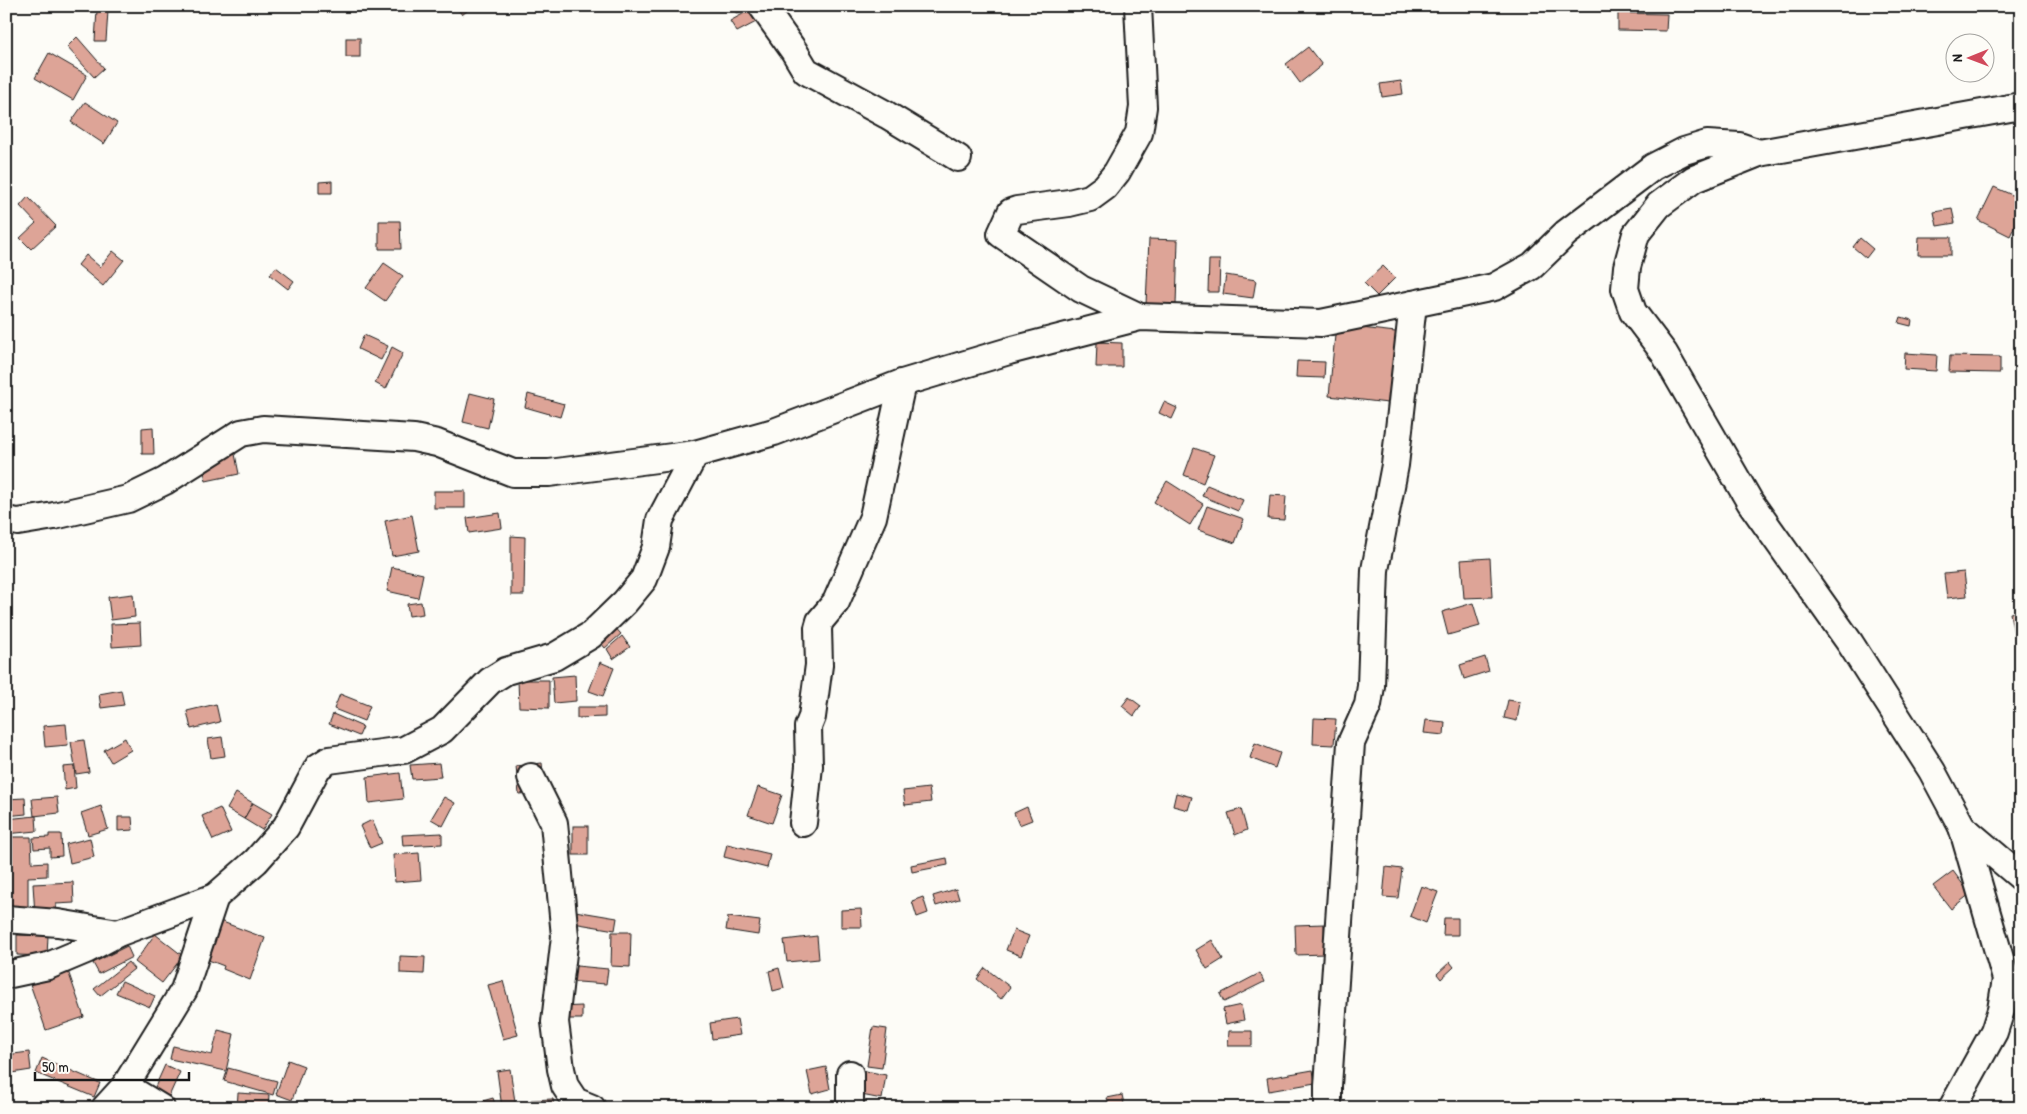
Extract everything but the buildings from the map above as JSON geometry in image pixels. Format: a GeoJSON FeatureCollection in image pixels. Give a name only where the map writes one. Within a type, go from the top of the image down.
{"type":"FeatureCollection","features":[{"type":"Feature","properties":{"kind":"street"},"geometry":{"type":"LineString","coordinates":[[762,6],[806,71],[887,115],[958,158]]}},
{"type":"Feature","properties":{"kind":"street"},"geometry":{"type":"LineString","coordinates":[[1138,6],[1143,107],[1139,133],[1117,172],[1105,187],[1090,198],[1011,212],[1001,234],[1081,289],[1140,317]]}},
{"type":"Feature","properties":{"kind":"street"},"geometry":{"type":"LineString","coordinates":[[1952,1108],[1994,1032],[2001,1010],[2006,979],[1962,827],[1932,771],[1850,643],[1750,502],[1664,353],[1633,312],[1625,289],[1627,267],[1636,234],[1659,206],[1694,179],[1759,153],[2021,106]]}},
{"type":"Feature","properties":{"kind":"street"},"geometry":{"type":"LineString","coordinates":[[6,520],[18,522],[54,516],[128,499],[165,481],[241,433],[263,429],[414,438],[437,443],[513,473],[549,473],[695,454],[774,432],[902,383],[1009,351],[1140,317],[1321,323],[1413,304],[1494,287],[1532,266],[1566,233],[1653,167],[1684,151],[1707,144],[1739,146],[1759,153]]}},
{"type":"Feature","properties":{"kind":"street"},"geometry":{"type":"LineString","coordinates":[[1328,1108],[1351,743],[1368,705],[1371,686],[1375,570],[1395,465],[1413,304]]}},
{"type":"Feature","properties":{"kind":"street"},"geometry":{"type":"LineString","coordinates":[[802,823],[809,766],[808,727],[812,718],[819,665],[818,628],[820,621],[836,602],[873,517],[902,383]]}},
{"type":"Feature","properties":{"kind":"street"},"geometry":{"type":"LineString","coordinates":[[6,975],[48,966],[86,950],[118,933],[215,897],[256,861],[286,827],[318,767],[329,760],[404,750],[442,730],[490,682],[506,672],[554,656],[591,635],[625,602],[644,579],[656,547],[660,520],[695,454]]}},
{"type":"Feature","properties":{"kind":"street"},"geometry":{"type":"LineString","coordinates":[[531,777],[554,823],[555,832],[565,936],[555,1022],[561,1069],[565,1086],[575,1101],[592,1108]]}},
{"type":"Feature","properties":{"kind":"street"},"geometry":{"type":"LineString","coordinates":[[1962,827],[2021,877]]}},
{"type":"Feature","properties":{"kind":"street"},"geometry":{"type":"LineString","coordinates":[[105,1108],[126,1086],[184,990],[215,897]]}},
{"type":"Feature","properties":{"kind":"street"},"geometry":{"type":"LineString","coordinates":[[6,919],[58,922],[118,933]]}},
{"type":"Feature","properties":{"kind":"street"},"geometry":{"type":"LineString","coordinates":[[850,1074],[850,1108]]}},
{"type":"Feature","properties":{"kind":"street"},"geometry":{"type":"LineString","coordinates":[[126,1086],[161,1108]]}}]}
